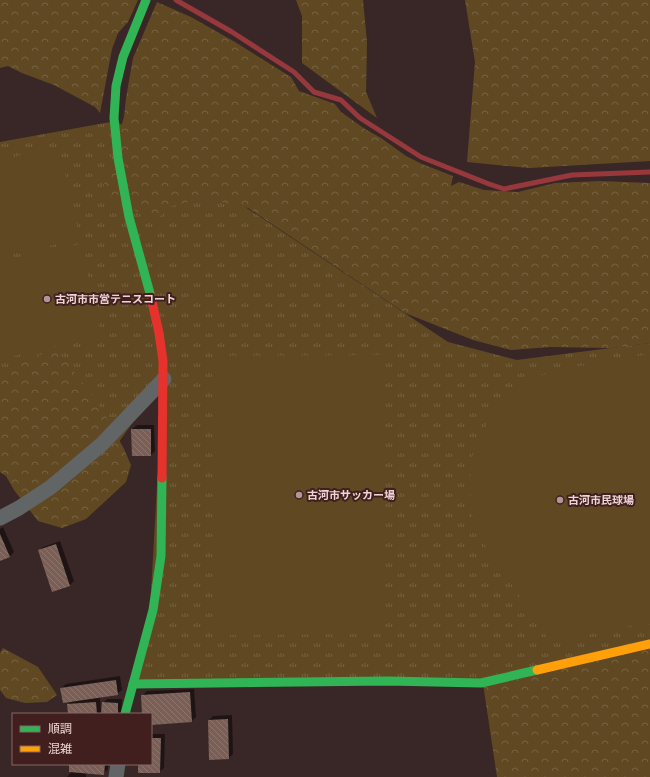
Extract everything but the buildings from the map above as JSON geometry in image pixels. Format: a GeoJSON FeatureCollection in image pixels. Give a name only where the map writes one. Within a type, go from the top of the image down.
{"type":"FeatureCollection","features":[{"type":"Feature","properties":{"kind":"street"},"geometry":{"type":"LineString","coordinates":[[125,713],[153,610],[161,556],[163,361],[159,333],[145,274],[129,217],[118,158],[114,118],[116,86],[123,57],[146,0]]}},
{"type":"Feature","properties":{"kind":"street"},"geometry":{"type":"LineString","coordinates":[[0,518],[52,487],[102,444],[164,379]]}},
{"type":"Feature","properties":{"kind":"street"},"geometry":{"type":"LineString","coordinates":[[133,684],[380,681],[481,683],[650,644]]}},
{"type":"Feature","properties":{"kind":"street"},"geometry":{"type":"LineString","coordinates":[[116,777],[118,765]]}},
{"type":"Feature","properties":{"kind":"green space"},"geometry":{"type":"Polygon","coordinates":[[[0,0],[138,0],[128,22],[118,33],[112,49],[100,113],[95,107],[54,85],[8,66],[0,68],[0,0]]]}},
{"type":"Feature","properties":{"kind":"green space"},"geometry":{"type":"Polygon","coordinates":[[[296,0],[363,0],[367,42],[366,92],[377,118],[302,63],[302,16],[296,0]]]}},
{"type":"Feature","properties":{"kind":"green space"},"geometry":{"type":"Polygon","coordinates":[[[465,0],[650,0],[650,161],[529,168],[467,162],[475,62],[465,0]]]}},
{"type":"Feature","properties":{"kind":"green space"},"geometry":{"type":"Polygon","coordinates":[[[157,2],[191,17],[235,42],[291,77],[299,91],[335,104],[341,112],[406,156],[453,176],[451,186],[459,182],[484,190],[518,192],[555,183],[600,181],[650,183],[650,343],[612,348],[550,347],[511,350],[473,340],[405,313],[248,208],[204,198],[169,207],[155,222],[102,191],[124,117],[133,58],[157,2]]]}},
{"type":"Feature","properties":{"kind":"green space"},"geometry":{"type":"Polygon","coordinates":[[[116,121],[448,342],[517,360],[650,343],[650,644],[481,683],[133,684],[150,610],[163,380],[111,453],[0,386],[0,142],[116,121]]]}},
{"type":"Feature","properties":{"kind":"green space"},"geometry":{"type":"Polygon","coordinates":[[[59,147],[80,239],[0,257],[0,160],[59,147]]]}},
{"type":"Feature","properties":{"kind":"green space","name":"古河市市営テニスコート"},"geometry":{"type":"Polygon","coordinates":[[[81,244],[101,336],[0,359],[0,262],[81,244]]]}},
{"type":"Feature","properties":{"kind":"green space"},"geometry":{"type":"Polygon","coordinates":[[[54,350],[64,358],[95,399],[124,449],[131,465],[126,482],[86,519],[62,528],[38,521],[14,490],[6,476],[0,472],[0,374],[31,358],[54,350]]]}},
{"type":"Feature","properties":{"kind":"green space","name":"古河市民球場"},"geometry":{"type":"Polygon","coordinates":[[[650,354],[650,622],[550,642],[485,545],[471,513],[471,461],[480,434],[504,401],[526,383],[551,371],[650,354]]]}},
{"type":"Feature","properties":{"kind":"green space","name":"古河市サッカー場"},"geometry":{"type":"Polygon","coordinates":[[[385,355],[385,634],[213,635],[212,356],[385,355]]]}},
{"type":"Feature","properties":{"kind":"green space"},"geometry":{"type":"Polygon","coordinates":[[[650,643],[650,777],[497,777],[482,677],[650,643]]]}},
{"type":"Feature","properties":{"kind":"green space"},"geometry":{"type":"Polygon","coordinates":[[[3,648],[38,667],[57,695],[47,702],[25,703],[6,698],[0,690],[0,653],[3,648]]]}},
{"type":"Feature","properties":{"kind":"waterway"},"geometry":{"type":"LineString","coordinates":[[176,0],[232,32],[294,72],[314,92],[341,100],[360,118],[421,157],[489,184],[504,189],[572,175],[650,172]]}},
{"type":"Feature","properties":{"kind":"traffic: fast"},"geometry":{"type":"LineString","coordinates":[[146,0],[123,57],[116,86],[114,118],[118,158],[129,217],[151,297]]}},
{"type":"Feature","properties":{"kind":"traffic: fast"},"geometry":{"type":"LineString","coordinates":[[125,713],[153,610],[161,556],[162,478]]}},
{"type":"Feature","properties":{"kind":"traffic: fast"},"geometry":{"type":"LineString","coordinates":[[133,684],[388,681],[481,683],[537,670]]}},
{"type":"Feature","properties":{"kind":"traffic: slow"},"geometry":{"type":"LineString","coordinates":[[537,670],[650,644]]}},
{"type":"Feature","properties":{"kind":"traffic: jam"},"geometry":{"type":"LineString","coordinates":[[151,297],[159,333],[163,361],[162,478]]}},
{"type":"Feature","properties":{"kind":"place","name":"古河市市営テニスコート"},"geometry":{"type":"Point","coordinates":[47,299]}},
{"type":"Feature","properties":{"kind":"place","name":"古河市サッカー場"},"geometry":{"type":"Point","coordinates":[299,495]}},
{"type":"Feature","properties":{"kind":"place","name":"古河市民球場"},"geometry":{"type":"Point","coordinates":[560,500]}}]}
